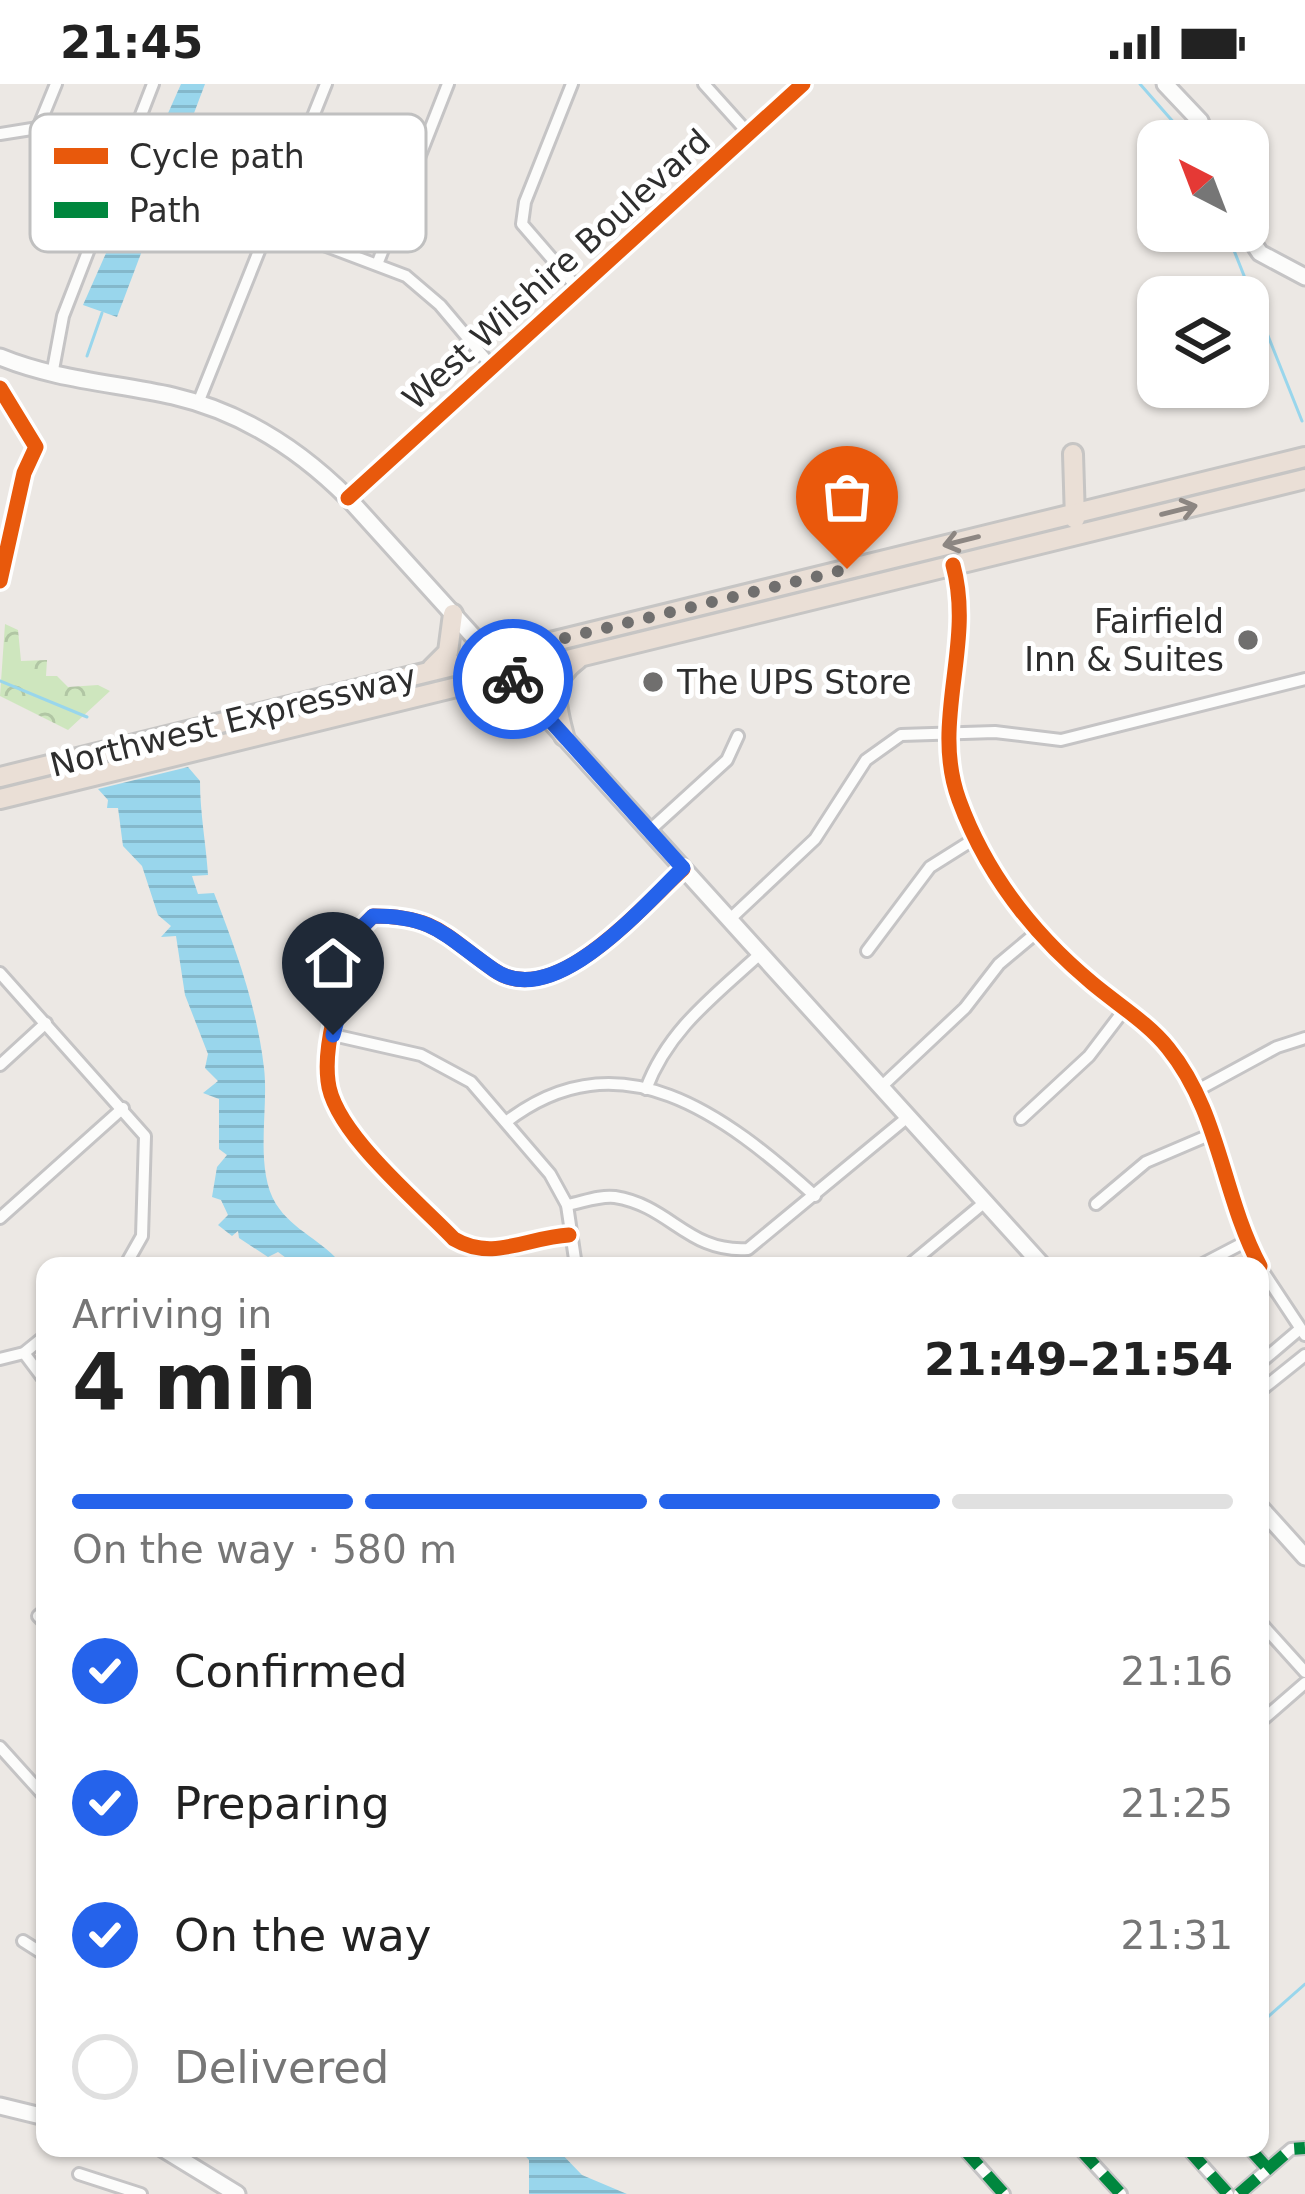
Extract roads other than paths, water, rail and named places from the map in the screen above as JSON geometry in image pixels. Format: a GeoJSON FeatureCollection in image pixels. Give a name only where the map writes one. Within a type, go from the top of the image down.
{"type":"FeatureCollection","features":[{"type":"Feature","properties":{"kind":"highway"},"geometry":{"type":"LineString","coordinates":[[1069,457],[1067,514],[1076,536]]}},
{"type":"Feature","properties":{"kind":"highway","name":"Northwest Expressway"},"geometry":{"type":"LineString","coordinates":[[0,777],[1305,457]]}},
{"type":"Feature","properties":{"kind":"highway","name":"Northwest Expressway"},"geometry":{"type":"LineString","coordinates":[[0,799],[1305,479]]}},
{"type":"Feature","properties":{"kind":"highway"},"geometry":{"type":"LineString","coordinates":[[794,605],[802,591],[847,569]]}},
{"type":"Feature","properties":{"kind":"highway"},"geometry":{"type":"LineString","coordinates":[[740,619],[787,583]]}},
{"type":"Feature","properties":{"kind":"highway"},"geometry":{"type":"LineString","coordinates":[[427,672],[448,652],[453,614]]}},
{"type":"Feature","properties":{"kind":"highway"},"geometry":{"type":"LineString","coordinates":[[564,736],[556,685],[581,657]]}},
{"type":"Feature","properties":{"kind":"highway"},"geometry":{"type":"LineString","coordinates":[[286,706],[291,728]]}},
{"type":"Feature","properties":{"kind":"main road","name":"West Wilshire Boulevard"},"geometry":{"type":"LineString","coordinates":[[348,498],[802,84]]}},
{"type":"Feature","properties":{"kind":"main road"},"geometry":{"type":"LineString","coordinates":[[1166,84],[1198,120]]}},
{"type":"Feature","properties":{"kind":"main road"},"geometry":{"type":"LineString","coordinates":[[1259,252],[1305,277]]}},
{"type":"Feature","properties":{"kind":"main road"},"geometry":{"type":"LineString","coordinates":[[0,356],[52,375],[198,403],[276,437],[348,498],[1035,1257]]}},
{"type":"Feature","properties":{"kind":"main road"},"geometry":{"type":"LineString","coordinates":[[1269,1515],[1301,1545]]}},
{"type":"Feature","properties":{"kind":"main road"},"geometry":{"type":"LineString","coordinates":[[0,2106],[36,2115]]}},
{"type":"Feature","properties":{"kind":"main road"},"geometry":{"type":"LineString","coordinates":[[176,2157],[227,2191]]}},
{"type":"Feature","properties":{"kind":"street"},"geometry":{"type":"LineString","coordinates":[[44,114],[56,84]]}},
{"type":"Feature","properties":{"kind":"street"},"geometry":{"type":"LineString","coordinates":[[141,114],[153,84]]}},
{"type":"Feature","properties":{"kind":"street"},"geometry":{"type":"LineString","coordinates":[[314,114],[326,84]]}},
{"type":"Feature","properties":{"kind":"street"},"geometry":{"type":"LineString","coordinates":[[426,140],[448,84]]}},
{"type":"Feature","properties":{"kind":"street"},"geometry":{"type":"LineString","coordinates":[[572,84],[524,202],[523,224],[579,290]]}},
{"type":"Feature","properties":{"kind":"street"},"geometry":{"type":"LineString","coordinates":[[704,84],[748,134]]}},
{"type":"Feature","properties":{"kind":"street"},"geometry":{"type":"LineString","coordinates":[[0,134],[30,129]]}},
{"type":"Feature","properties":{"kind":"street"},"geometry":{"type":"LineString","coordinates":[[52,375],[63,316],[88,252]]}},
{"type":"Feature","properties":{"kind":"street"},"geometry":{"type":"LineString","coordinates":[[198,403],[260,252]]}},
{"type":"Feature","properties":{"kind":"street"},"geometry":{"type":"LineString","coordinates":[[349,252],[406,276],[440,305],[494,369]]}},
{"type":"Feature","properties":{"kind":"street"},"geometry":{"type":"LineString","coordinates":[[378,262],[382,252]]}},
{"type":"Feature","properties":{"kind":"street"},"geometry":{"type":"LineString","coordinates":[[953,565],[960,643],[946,731],[954,786],[976,838],[1036,933],[1168,1047],[1196,1091],[1214,1133],[1255,1257]]}},
{"type":"Feature","properties":{"kind":"street"},"geometry":{"type":"LineString","coordinates":[[730,920],[808,848],[874,752],[901,735],[946,731],[1061,740],[1305,679]]}},
{"type":"Feature","properties":{"kind":"street"},"geometry":{"type":"LineString","coordinates":[[650,831],[728,760],[738,736]]}},
{"type":"Feature","properties":{"kind":"street"},"geometry":{"type":"LineString","coordinates":[[867,951],[930,867],[976,838]]}},
{"type":"Feature","properties":{"kind":"street"},"geometry":{"type":"LineString","coordinates":[[568,1235],[499,1250],[472,1249],[454,1239],[355,1135],[336,1106],[327,1080],[333,1035],[357,947],[373,916],[427,920],[498,974],[524,980],[564,972],[683,868]]}},
{"type":"Feature","properties":{"kind":"street"},"geometry":{"type":"LineString","coordinates":[[881,1088],[944,1030],[1006,957],[1036,933]]}},
{"type":"Feature","properties":{"kind":"street"},"geometry":{"type":"LineString","coordinates":[[295,944],[357,947]]}},
{"type":"Feature","properties":{"kind":"street"},"geometry":{"type":"LineString","coordinates":[[646,1089],[661,1051],[676,1031],[760,954]]}},
{"type":"Feature","properties":{"kind":"street"},"geometry":{"type":"LineString","coordinates":[[0,973],[145,1136],[142,1236],[129,1257]]}},
{"type":"Feature","properties":{"kind":"street"},"geometry":{"type":"LineString","coordinates":[[1021,1118],[1089,1056],[1124,1010]]}},
{"type":"Feature","properties":{"kind":"street"},"geometry":{"type":"LineString","coordinates":[[0,1065],[46,1023]]}},
{"type":"Feature","properties":{"kind":"street"},"geometry":{"type":"LineString","coordinates":[[333,1035],[449,1067],[471,1082],[535,1150],[567,1205],[573,1257]]}},
{"type":"Feature","properties":{"kind":"street"},"geometry":{"type":"LineString","coordinates":[[1196,1091],[1284,1043],[1305,1039]]}},
{"type":"Feature","properties":{"kind":"street"},"geometry":{"type":"LineString","coordinates":[[506,1122],[536,1099],[565,1086],[617,1083],[646,1089],[706,1112],[764,1150],[815,1196]]}},
{"type":"Feature","properties":{"kind":"street"},"geometry":{"type":"LineString","coordinates":[[0,1218],[123,1108]]}},
{"type":"Feature","properties":{"kind":"street"},"geometry":{"type":"LineString","coordinates":[[567,1205],[610,1196],[641,1204],[720,1251],[748,1249],[909,1116]]}},
{"type":"Feature","properties":{"kind":"street"},"geometry":{"type":"LineString","coordinates":[[1096,1204],[1146,1162],[1214,1133]]}},
{"type":"Feature","properties":{"kind":"street"},"geometry":{"type":"LineString","coordinates":[[919,1257],[986,1202]]}},
{"type":"Feature","properties":{"kind":"street"},"geometry":{"type":"LineString","coordinates":[[1216,1257],[1247,1241]]}},
{"type":"Feature","properties":{"kind":"street"},"geometry":{"type":"LineString","coordinates":[[1269,1280],[1303,1332],[1269,1357]]}},
{"type":"Feature","properties":{"kind":"street"},"geometry":{"type":"LineString","coordinates":[[0,1359],[24,1353],[36,1343]]}},
{"type":"Feature","properties":{"kind":"street"},"geometry":{"type":"LineString","coordinates":[[24,1353],[36,1369]]}},
{"type":"Feature","properties":{"kind":"street"},"geometry":{"type":"LineString","coordinates":[[1269,1384],[1305,1354]]}},
{"type":"Feature","properties":{"kind":"street"},"geometry":{"type":"LineString","coordinates":[[1269,1632],[1305,1672]]}},
{"type":"Feature","properties":{"kind":"street"},"geometry":{"type":"LineString","coordinates":[[1269,1714],[1305,1683]]}},
{"type":"Feature","properties":{"kind":"street"},"geometry":{"type":"LineString","coordinates":[[0,1747],[36,1787]]}},
{"type":"Feature","properties":{"kind":"street"},"geometry":{"type":"LineString","coordinates":[[23,1941],[36,1949]]}},
{"type":"Feature","properties":{"kind":"street"},"geometry":{"type":"LineString","coordinates":[[1239,2194],[1291,2149],[1305,2148]]}},
{"type":"Feature","properties":{"kind":"street"},"geometry":{"type":"LineString","coordinates":[[971,2157],[1004,2194]]}},
{"type":"Feature","properties":{"kind":"street"},"geometry":{"type":"LineString","coordinates":[[1087,2157],[1121,2194]]}},
{"type":"Feature","properties":{"kind":"street"},"geometry":{"type":"LineString","coordinates":[[1195,2157],[1228,2194]]}},
{"type":"Feature","properties":{"kind":"street"},"geometry":{"type":"LineString","coordinates":[[1257,2157],[1268,2169]]}},
{"type":"Feature","properties":{"kind":"street"},"geometry":{"type":"LineString","coordinates":[[79,2174],[141,2194]]}},
{"type":"Feature","properties":{"kind":"water"},"geometry":{"type":"Polygon","coordinates":[[[181,84],[205,84],[194,114],[168,114],[181,84]]]}},
{"type":"Feature","properties":{"kind":"water"},"geometry":{"type":"Polygon","coordinates":[[[107,252],[142,252],[117,317],[83,305],[107,252]]]}},
{"type":"Feature","properties":{"kind":"water"},"geometry":{"type":"Polygon","coordinates":[[[188,767],[200,781],[208,875],[192,876],[198,894],[214,893],[256,1023],[265,1084],[264,1156],[269,1190],[283,1213],[334,1257],[285,1257],[278,1252],[268,1257],[239,1238],[238,1231],[232,1236],[218,1225],[228,1215],[221,1200],[212,1197],[217,1167],[227,1155],[219,1149],[219,1099],[203,1093],[218,1081],[205,1068],[208,1054],[185,995],[176,936],[161,937],[171,926],[158,915],[142,866],[123,846],[118,808],[107,808],[108,800],[98,789],[188,767]]]}},
{"type":"Feature","properties":{"kind":"water"},"geometry":{"type":"Polygon","coordinates":[[[526,2157],[565,2157],[582,2175],[627,2194],[529,2194],[526,2157]]]}},
{"type":"Feature","properties":{"kind":"waterway"},"geometry":{"type":"LineString","coordinates":[[1140,84],[1172,120]]}},
{"type":"Feature","properties":{"kind":"waterway"},"geometry":{"type":"LineString","coordinates":[[1235,252],[1302,421]]}},
{"type":"Feature","properties":{"kind":"waterway"},"geometry":{"type":"LineString","coordinates":[[87,356],[102,313]]}},
{"type":"Feature","properties":{"kind":"waterway"},"geometry":{"type":"LineString","coordinates":[[0,681],[87,717]]}},
{"type":"Feature","properties":{"kind":"waterway"},"geometry":{"type":"LineString","coordinates":[[1269,2016],[1305,1984]]}},
{"type":"Feature","properties":{"kind":"place","name":"Fairfield Inn & Suites"},"geometry":{"type":"Point","coordinates":[1248,640]}},
{"type":"Feature","properties":{"kind":"place","name":"The UPS Store"},"geometry":{"type":"Point","coordinates":[653,682]}}]}
